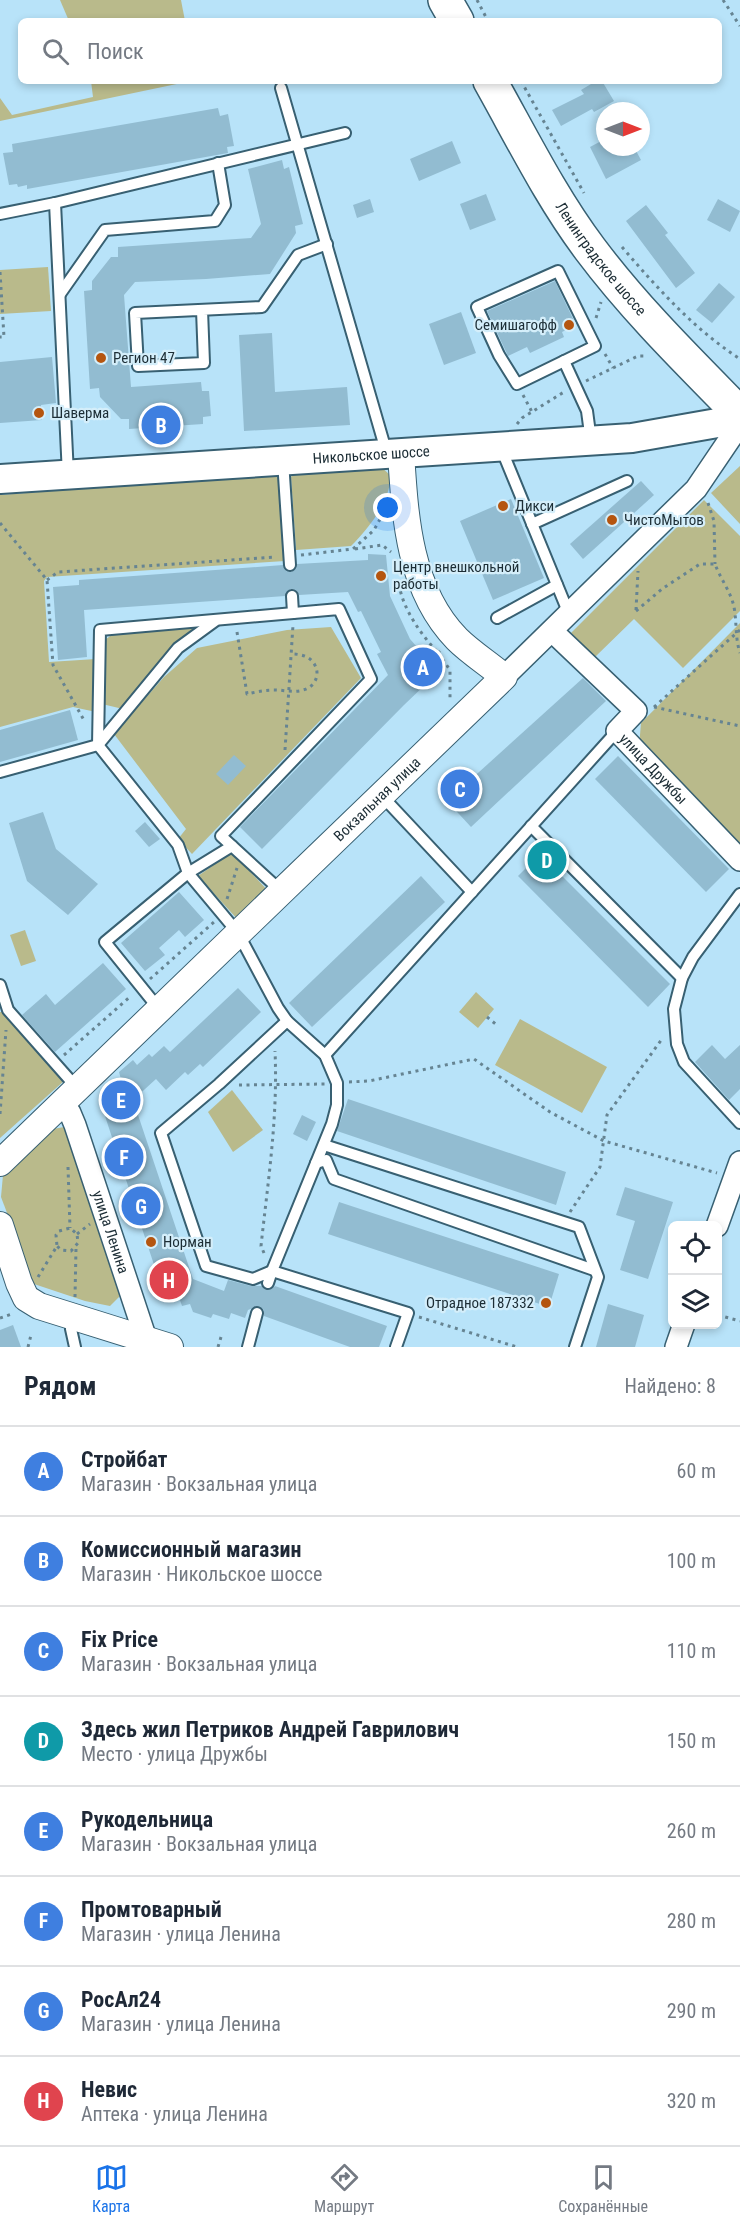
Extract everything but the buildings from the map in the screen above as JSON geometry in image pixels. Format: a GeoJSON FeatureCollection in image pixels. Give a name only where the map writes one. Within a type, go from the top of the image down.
{"type":"FeatureCollection","features":[{"type":"Feature","properties":{"kind":"main road"},"geometry":{"type":"LineString","coordinates":[[445,0],[455,18]]}},
{"type":"Feature","properties":{"kind":"main road","name":"Ленинградское шоссе"},"geometry":{"type":"LineString","coordinates":[[492,84],[549,188],[615,259],[668,341],[740,414]]}},
{"type":"Feature","properties":{"kind":"main road","name":"Никольское шоссе"},"geometry":{"type":"LineString","coordinates":[[0,479],[591,441],[641,436],[740,419]]}},
{"type":"Feature","properties":{"kind":"street","name":"Вокзальная улица"},"geometry":{"type":"LineString","coordinates":[[0,1163],[159,1009],[230,924],[281,891],[552,631],[696,489],[740,424]]}},
{"type":"Feature","properties":{"kind":"street"},"geometry":{"type":"LineString","coordinates":[[394,454],[403,482],[403,502],[408,537],[421,579],[436,613],[458,639],[504,677]]}},
{"type":"Feature","properties":{"kind":"street","name":"улица Дружбы"},"geometry":{"type":"LineString","coordinates":[[552,631],[636,711],[617,732],[740,860]]}},
{"type":"Feature","properties":{"kind":"street","name":"улица Ленина"},"geometry":{"type":"LineString","coordinates":[[70,1096],[70,1113],[158,1343]]}},
{"type":"Feature","properties":{"kind":"street"},"geometry":{"type":"LineString","coordinates":[[719,1221],[740,1162]]}},
{"type":"Feature","properties":{"kind":"street"},"geometry":{"type":"LineString","coordinates":[[0,1225],[26,1298],[39,1306],[158,1343]]}},
{"type":"Feature","properties":{"kind":"street"},"geometry":{"type":"LineString","coordinates":[[676,1347],[682,1329]]}},
{"type":"Feature","properties":{"kind":"lane"},"geometry":{"type":"LineString","coordinates":[[281,88],[327,244],[394,454]]}},
{"type":"Feature","properties":{"kind":"lane"},"geometry":{"type":"LineString","coordinates":[[0,214],[55,203],[345,133]]}},
{"type":"Feature","properties":{"kind":"lane"},"geometry":{"type":"LineString","coordinates":[[60,294],[105,230],[214,220],[225,205],[218,164]]}},
{"type":"Feature","properties":{"kind":"lane"},"geometry":{"type":"LineString","coordinates":[[55,203],[68,475]]}},
{"type":"Feature","properties":{"kind":"lane"},"geometry":{"type":"LineString","coordinates":[[202,310],[204,363],[138,366],[135,313],[262,307],[298,255],[327,244]]}},
{"type":"Feature","properties":{"kind":"lane"},"geometry":{"type":"LineString","coordinates":[[558,271],[591,339],[595,346],[517,384],[499,355],[477,307],[558,271]]}},
{"type":"Feature","properties":{"kind":"lane"},"geometry":{"type":"LineString","coordinates":[[564,361],[587,411],[591,441]]}},
{"type":"Feature","properties":{"kind":"lane"},"geometry":{"type":"LineString","coordinates":[[501,447],[569,614]]}},
{"type":"Feature","properties":{"kind":"lane"},"geometry":{"type":"LineString","coordinates":[[283,461],[290,560]]}},
{"type":"Feature","properties":{"kind":"lane"},"geometry":{"type":"LineString","coordinates":[[532,524],[627,481]]}},
{"type":"Feature","properties":{"kind":"lane"},"geometry":{"type":"LineString","coordinates":[[497,618],[557,585]]}},
{"type":"Feature","properties":{"kind":"lane"},"geometry":{"type":"LineString","coordinates":[[292,596],[293,613]]}},
{"type":"Feature","properties":{"kind":"lane"},"geometry":{"type":"LineString","coordinates":[[268,1283],[321,1162],[337,1105],[337,1083],[325,1054],[287,1021],[278,1008],[230,924],[188,873],[178,845],[98,744],[100,630],[339,609],[371,679],[221,836],[281,891]]}},
{"type":"Feature","properties":{"kind":"lane"},"geometry":{"type":"LineString","coordinates":[[0,772],[98,744],[178,648],[217,620]]}},
{"type":"Feature","properties":{"kind":"lane"},"geometry":{"type":"LineString","coordinates":[[325,1054],[617,732]]}},
{"type":"Feature","properties":{"kind":"lane"},"geometry":{"type":"LineString","coordinates":[[381,795],[472,892]]}},
{"type":"Feature","properties":{"kind":"lane"},"geometry":{"type":"LineString","coordinates":[[531,826],[682,978]]}},
{"type":"Feature","properties":{"kind":"lane"},"geometry":{"type":"LineString","coordinates":[[159,1009],[105,942],[188,873],[232,846]]}},
{"type":"Feature","properties":{"kind":"lane"},"geometry":{"type":"LineString","coordinates":[[740,894],[693,957],[682,978],[675,1001],[674,1023],[677,1044],[684,1062],[740,1123]]}},
{"type":"Feature","properties":{"kind":"lane"},"geometry":{"type":"LineString","coordinates":[[0,985],[8,1010],[54,1064],[70,1096]]}},
{"type":"Feature","properties":{"kind":"lane"},"geometry":{"type":"LineString","coordinates":[[287,1021],[219,1084],[161,1133],[206,1266],[253,1279],[272,1271],[408,1313],[396,1347]]}},
{"type":"Feature","properties":{"kind":"lane"},"geometry":{"type":"LineString","coordinates":[[324,1145],[579,1227],[598,1277],[575,1347]]}},
{"type":"Feature","properties":{"kind":"lane"},"geometry":{"type":"LineString","coordinates":[[321,1162],[336,1149]]}},
{"type":"Feature","properties":{"kind":"lane"},"geometry":{"type":"LineString","coordinates":[[321,1162],[334,1179],[594,1270]]}},
{"type":"Feature","properties":{"kind":"lane"},"geometry":{"type":"LineString","coordinates":[[248,1347],[257,1314]]}},
{"type":"Feature","properties":{"kind":"lane"},"geometry":{"type":"LineString","coordinates":[[72,1316],[70,1329],[75,1347]]}},
{"type":"Feature","properties":{"kind":"path"},"geometry":{"type":"LineString","coordinates":[[477,0],[486,18]]}},
{"type":"Feature","properties":{"kind":"path"},"geometry":{"type":"LineString","coordinates":[[723,0],[740,26]]}},
{"type":"Feature","properties":{"kind":"path"},"geometry":{"type":"LineString","coordinates":[[523,84],[589,202]]}},
{"type":"Feature","properties":{"kind":"path"},"geometry":{"type":"LineString","coordinates":[[591,339],[615,259],[653,284],[716,344],[740,359]]}},
{"type":"Feature","properties":{"kind":"path"},"geometry":{"type":"LineString","coordinates":[[0,272],[4,337],[0,337]]}},
{"type":"Feature","properties":{"kind":"path"},"geometry":{"type":"LineString","coordinates":[[517,384],[532,412]]}},
{"type":"Feature","properties":{"kind":"path"},"geometry":{"type":"LineString","coordinates":[[47,580],[58,573],[290,560],[353,549],[374,530],[403,482]]}},
{"type":"Feature","properties":{"kind":"path"},"geometry":{"type":"LineString","coordinates":[[705,493],[714,521],[715,564],[734,605],[738,631],[735,638],[740,653]]}},
{"type":"Feature","properties":{"kind":"path"},"geometry":{"type":"LineString","coordinates":[[0,523],[47,580],[53,665],[98,744]]}},
{"type":"Feature","properties":{"kind":"path"},"geometry":{"type":"LineString","coordinates":[[638,561],[636,611],[700,564],[715,564]]}},
{"type":"Feature","properties":{"kind":"path"},"geometry":{"type":"LineString","coordinates":[[284,770],[293,613]]}},
{"type":"Feature","properties":{"kind":"path"},"geometry":{"type":"LineString","coordinates":[[235,618],[247,694],[274,690],[302,691],[310,687],[316,680],[317,669],[312,660],[302,655],[291,654]]}},
{"type":"Feature","properties":{"kind":"path"},"geometry":{"type":"LineString","coordinates":[[648,712],[738,631]]}},
{"type":"Feature","properties":{"kind":"path"},"geometry":{"type":"LineString","coordinates":[[438,653],[450,670],[452,727]]}},
{"type":"Feature","properties":{"kind":"path"},"geometry":{"type":"LineString","coordinates":[[653,707],[740,726]]}},
{"type":"Feature","properties":{"kind":"path"},"geometry":{"type":"LineString","coordinates":[[54,1064],[141,987],[230,924],[242,855]]}},
{"type":"Feature","properties":{"kind":"path"},"geometry":{"type":"LineString","coordinates":[[0,1114],[8,1010]]}},
{"type":"Feature","properties":{"kind":"path"},"geometry":{"type":"LineString","coordinates":[[487,1017],[498,1026]]}},
{"type":"Feature","properties":{"kind":"path"},"geometry":{"type":"LineString","coordinates":[[564,1222],[600,1167],[607,1115],[674,1023]]}},
{"type":"Feature","properties":{"kind":"path"},"geometry":{"type":"LineString","coordinates":[[272,1271],[261,1246],[273,1137],[276,1086],[274,1035]]}},
{"type":"Feature","properties":{"kind":"path"},"geometry":{"type":"LineString","coordinates":[[219,1084],[276,1086],[369,1081],[474,1059],[550,1112],[604,1141],[713,1173],[722,1173]]}},
{"type":"Feature","properties":{"kind":"path"},"geometry":{"type":"LineString","coordinates":[[68,1163],[70,1228]]}},
{"type":"Feature","properties":{"kind":"path"},"geometry":{"type":"LineString","coordinates":[[34,1284],[57,1246],[56,1235],[64,1228],[74,1230],[79,1238],[76,1248],[75,1298],[72,1316]]}},
{"type":"Feature","properties":{"kind":"path"},"geometry":{"type":"LineString","coordinates":[[57,1246],[66,1251],[76,1248]]}},
{"type":"Feature","properties":{"kind":"path"},"geometry":{"type":"LineString","coordinates":[[408,1313],[517,1347]]}},
{"type":"Feature","properties":{"kind":"path"},"geometry":{"type":"LineString","coordinates":[[722,1316],[740,1320]]}},
{"type":"Feature","properties":{"kind":"path"},"geometry":{"type":"LineString","coordinates":[[28,1347],[31,1335]]}},
{"type":"Feature","properties":{"kind":"path"},"geometry":{"type":"LineString","coordinates":[[218,1347],[221,1336]]}},
{"type":"Feature","properties":{"kind":"green space"},"geometry":{"type":"Polygon","coordinates":[[[60,0],[181,0],[184,18],[68,18],[60,0]]]}},
{"type":"Feature","properties":{"kind":"green space"},"geometry":{"type":"Polygon","coordinates":[[[91,84],[177,84],[0,121],[0,98],[12,115],[93,97],[91,84]]]}},
{"type":"Feature","properties":{"kind":"green space"},"geometry":{"type":"Polygon","coordinates":[[[48,267],[51,311],[0,314],[0,270],[48,267]]]}},
{"type":"Feature","properties":{"kind":"green space"},"geometry":{"type":"Polygon","coordinates":[[[380,466],[390,475],[387,494],[378,514],[351,546],[296,550],[291,477],[296,470],[380,466]]]}},
{"type":"Feature","properties":{"kind":"green space"},"geometry":{"type":"Polygon","coordinates":[[[740,466],[740,524],[711,493],[740,466]]]}},
{"type":"Feature","properties":{"kind":"green space"},"geometry":{"type":"Polygon","coordinates":[[[273,474],[279,479],[285,561],[47,577],[44,581],[49,662],[96,659],[96,712],[73,707],[0,727],[0,495],[273,474]]]}},
{"type":"Feature","properties":{"kind":"green space"},"geometry":{"type":"Polygon","coordinates":[[[704,500],[740,536],[740,611],[683,668],[634,619],[595,657],[571,633],[704,500]]]}},
{"type":"Feature","properties":{"kind":"green space"},"geometry":{"type":"Polygon","coordinates":[[[740,623],[740,847],[639,747],[641,723],[740,623]]]}},
{"type":"Feature","properties":{"kind":"green space"},"geometry":{"type":"Polygon","coordinates":[[[195,626],[193,634],[123,709],[102,704],[102,648],[105,640],[114,633],[195,626]]]}},
{"type":"Feature","properties":{"kind":"green space"},"geometry":{"type":"Polygon","coordinates":[[[331,627],[361,678],[192,854],[178,839],[186,829],[114,734],[164,677],[197,648],[287,630],[331,627]]]}},
{"type":"Feature","properties":{"kind":"green space"},"geometry":{"type":"Polygon","coordinates":[[[232,852],[270,893],[239,921],[198,876],[232,852]]]}},
{"type":"Feature","properties":{"kind":"green space"},"geometry":{"type":"Polygon","coordinates":[[[25,930],[36,961],[21,966],[10,935],[25,930]]]}},
{"type":"Feature","properties":{"kind":"green space"},"geometry":{"type":"Polygon","coordinates":[[[476,992],[494,1009],[478,1028],[459,1012],[476,992]]]}},
{"type":"Feature","properties":{"kind":"green space"},"geometry":{"type":"Polygon","coordinates":[[[0,1012],[3,1012],[64,1081],[0,1138],[0,1012]]]}},
{"type":"Feature","properties":{"kind":"green space"},"geometry":{"type":"Polygon","coordinates":[[[520,1019],[607,1067],[582,1113],[495,1065],[520,1019]]]}},
{"type":"Feature","properties":{"kind":"green space"},"geometry":{"type":"Polygon","coordinates":[[[232,1090],[263,1130],[233,1152],[208,1112],[232,1090]]]}},
{"type":"Feature","properties":{"kind":"green space"},"geometry":{"type":"Polygon","coordinates":[[[64,1127],[71,1134],[122,1281],[120,1296],[110,1306],[85,1301],[34,1284],[1,1197],[3,1175],[53,1129],[64,1127]]]}},
{"type":"Feature","properties":{"kind":"place","name":"Семишагофф"},"geometry":{"type":"Point","coordinates":[569,325]}},
{"type":"Feature","properties":{"kind":"place","name":"Регион 47"},"geometry":{"type":"Point","coordinates":[101,358]}},
{"type":"Feature","properties":{"kind":"place","name":"Шаверма"},"geometry":{"type":"Point","coordinates":[39,413]}},
{"type":"Feature","properties":{"kind":"place","name":"Комиссионный магазин"},"geometry":{"type":"Point","coordinates":[161,425]}},
{"type":"Feature","properties":{"kind":"place","name":"Дикси"},"geometry":{"type":"Point","coordinates":[503,506]}},
{"type":"Feature","properties":{"kind":"place","name":"ЧистоМытов"},"geometry":{"type":"Point","coordinates":[612,520]}},
{"type":"Feature","properties":{"kind":"place","name":"Центр внешкольной работы"},"geometry":{"type":"Point","coordinates":[381,576]}},
{"type":"Feature","properties":{"kind":"place","name":"Стройбат"},"geometry":{"type":"Point","coordinates":[423,667]}},
{"type":"Feature","properties":{"kind":"place","name":"Fix Price"},"geometry":{"type":"Point","coordinates":[460,789]}},
{"type":"Feature","properties":{"kind":"place","name":"Здесь жил Петриков Андрей Гаврилович"},"geometry":{"type":"Point","coordinates":[547,860]}},
{"type":"Feature","properties":{"kind":"place","name":"Рукодельница"},"geometry":{"type":"Point","coordinates":[121,1100]}},
{"type":"Feature","properties":{"kind":"place","name":"Промтоварный"},"geometry":{"type":"Point","coordinates":[124,1157]}},
{"type":"Feature","properties":{"kind":"place","name":"РосАл24"},"geometry":{"type":"Point","coordinates":[141,1206]}},
{"type":"Feature","properties":{"kind":"place","name":"Норман"},"geometry":{"type":"Point","coordinates":[151,1242]}},
{"type":"Feature","properties":{"kind":"place","name":"Невис"},"geometry":{"type":"Point","coordinates":[169,1280]}},
{"type":"Feature","properties":{"kind":"place","name":"Отрадное 187332"},"geometry":{"type":"Point","coordinates":[546,1303]}}]}
